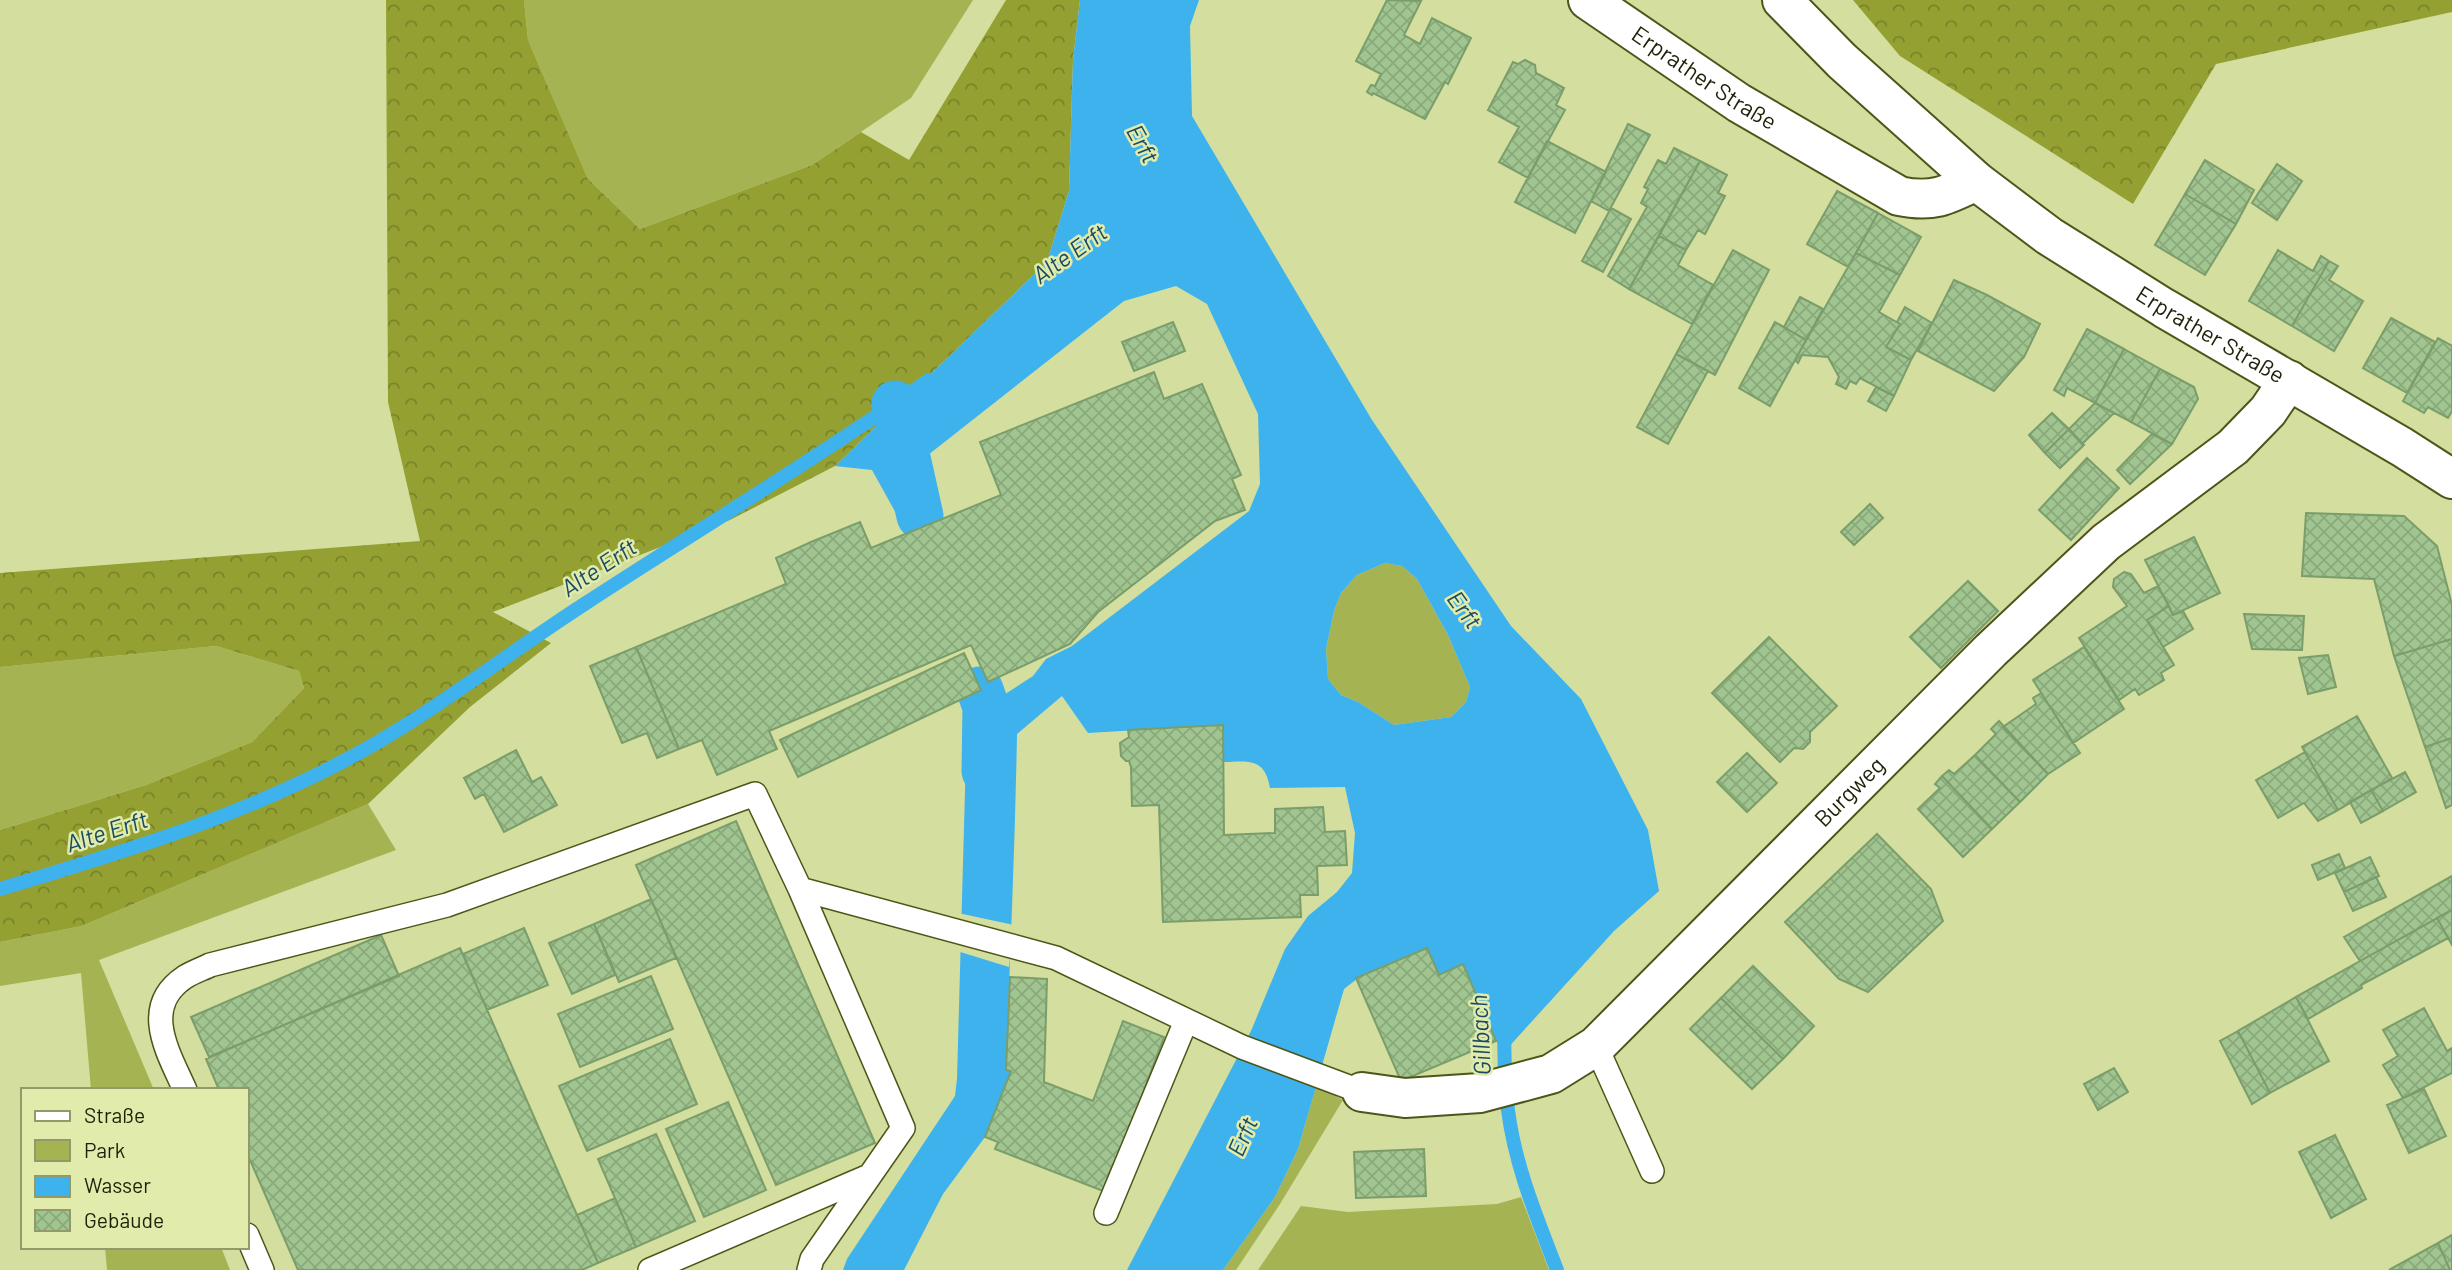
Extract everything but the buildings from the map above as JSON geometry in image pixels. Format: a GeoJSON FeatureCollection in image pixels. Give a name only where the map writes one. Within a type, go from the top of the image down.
{"type":"FeatureCollection","features":[{"type":"Feature","properties":{"kind":"street","name":"Erprather Straße"},"geometry":{"type":"LineString","coordinates":[[1588,0],[1740,103],[1899,196],[1920,200],[1941,198],[1976,181]]}},
{"type":"Feature","properties":{"kind":"street","name":"Erprather Straße"},"geometry":{"type":"LineString","coordinates":[[1782,0],[1842,61],[1976,181],[2049,236],[2164,308],[2452,478]]}},
{"type":"Feature","properties":{"kind":"street","name":"Burgweg"},"geometry":{"type":"LineString","coordinates":[[1362,1092],[1405,1098],[1480,1093],[1551,1074],[1596,1046],[1991,650],[2106,542],[2233,447],[2268,411],[2289,380]]}},
{"type":"Feature","properties":{"kind":"lane"},"geometry":{"type":"LineString","coordinates":[[184,1088],[163,1038],[159,1014],[167,995],[184,977],[210,965],[447,905],[755,794],[800,889],[903,1128],[812,1259],[809,1270]]}},
{"type":"Feature","properties":{"kind":"lane"},"geometry":{"type":"LineString","coordinates":[[800,889],[1056,958],[1242,1047],[1362,1092]]}},
{"type":"Feature","properties":{"kind":"lane"},"geometry":{"type":"LineString","coordinates":[[1106,1213],[1186,1021]]}},
{"type":"Feature","properties":{"kind":"lane"},"geometry":{"type":"LineString","coordinates":[[1596,1046],[1652,1171]]}},
{"type":"Feature","properties":{"kind":"lane"},"geometry":{"type":"LineString","coordinates":[[650,1270],[869,1176]]}},
{"type":"Feature","properties":{"kind":"lane"},"geometry":{"type":"LineString","coordinates":[[248,1237],[262,1270]]}},
{"type":"Feature","properties":{"kind":"green space"},"geometry":{"type":"Polygon","coordinates":[[[386,0],[524,0],[528,40],[588,179],[640,229],[812,165],[861,132],[909,160],[1006,0],[1080,0],[1073,60],[1069,191],[1047,262],[835,466],[730,520],[493,612],[551,643],[470,707],[368,804],[82,926],[0,942],[0,830],[146,785],[252,742],[304,688],[299,671],[216,646],[0,667],[0,573],[420,541],[388,402],[386,0]]]}},
{"type":"Feature","properties":{"kind":"green space"},"geometry":{"type":"Polygon","coordinates":[[[524,0],[973,0],[911,98],[812,165],[640,229],[588,179],[528,40],[524,0]]]}},
{"type":"Feature","properties":{"kind":"green space"},"geometry":{"type":"Polygon","coordinates":[[[1853,0],[2452,0],[2452,12],[2216,64],[2133,204],[1900,56],[1853,0]]]}},
{"type":"Feature","properties":{"kind":"green space"},"geometry":{"type":"Polygon","coordinates":[[[1385,563],[1402,566],[1417,579],[1448,635],[1470,687],[1466,702],[1451,717],[1394,725],[1358,702],[1341,695],[1328,679],[1326,649],[1334,611],[1341,593],[1357,575],[1385,563]]]}},
{"type":"Feature","properties":{"kind":"green space"},"geometry":{"type":"Polygon","coordinates":[[[216,646],[299,671],[304,688],[252,742],[146,785],[0,830],[0,667],[216,646]]]}},
{"type":"Feature","properties":{"kind":"green space"},"geometry":{"type":"Polygon","coordinates":[[[368,804],[396,850],[99,960],[153,1088],[91,1088],[81,973],[0,986],[0,942],[82,926],[368,804]]]}},
{"type":"Feature","properties":{"kind":"green space"},"geometry":{"type":"Polygon","coordinates":[[[1316,1086],[1343,1100],[1236,1270],[1223,1270],[1275,1197],[1298,1149],[1316,1086]]]}},
{"type":"Feature","properties":{"kind":"green space"},"geometry":{"type":"Polygon","coordinates":[[[1521,1197],[1549,1270],[1258,1270],[1301,1206],[1348,1212],[1497,1204],[1521,1197]]]}},
{"type":"Feature","properties":{"kind":"green space"},"geometry":{"type":"Polygon","coordinates":[[[105,1249],[222,1249],[230,1270],[107,1270],[105,1249]]]}},
{"type":"Feature","properties":{"kind":"water","name":"Erft"},"geometry":{"type":"Polygon","coordinates":[[[1080,0],[1199,0],[1190,26],[1192,116],[1372,420],[1511,626],[1581,699],[1648,830],[1659,891],[1614,931],[1505,1051],[1496,1041],[1463,965],[1439,975],[1426,948],[1362,975],[1344,989],[1298,1149],[1275,1197],[1223,1270],[1127,1270],[1251,1031],[1285,949],[1308,916],[1337,892],[1352,873],[1355,833],[1345,787],[1270,788],[1268,778],[1260,766],[1248,762],[1224,762],[1222,725],[1088,733],[1062,696],[1017,734],[1006,1069],[1011,1071],[985,1137],[943,1194],[904,1270],[843,1270],[847,1259],[955,1096],[967,719],[1033,676],[1046,659],[1072,646],[1249,511],[1260,484],[1258,414],[1207,304],[1176,286],[1124,301],[928,455],[936,509],[902,524],[872,470],[835,466],[1047,262],[1069,191],[1073,60],[1080,0]],[[1385,563],[1357,575],[1341,593],[1334,611],[1326,649],[1328,679],[1341,695],[1358,702],[1394,725],[1451,717],[1466,702],[1470,687],[1448,635],[1417,579],[1402,566],[1385,563]]]}},
{"type":"Feature","properties":{"kind":"pier"},"geometry":{"type":"Polygon","coordinates":[[[958,913],[1014,925],[1009,967],[957,951],[958,913]]]}},
{"type":"Feature","properties":{"kind":"waterway","name":"Alte Erft"},"geometry":{"type":"LineString","coordinates":[[0,889],[171,835],[255,803],[369,747],[431,709],[583,605],[929,380]]}},
{"type":"Feature","properties":{"kind":"waterway"},"geometry":{"type":"LineString","coordinates":[[895,404],[920,516]]}},
{"type":"Feature","properties":{"kind":"waterway"},"geometry":{"type":"LineString","coordinates":[[980,690],[986,707],[985,771]]}},
{"type":"Feature","properties":{"kind":"waterway","name":"Gillbach"},"geometry":{"type":"LineString","coordinates":[[1504,1034],[1505,1082],[1511,1131],[1528,1191],[1557,1270]]}}]}
